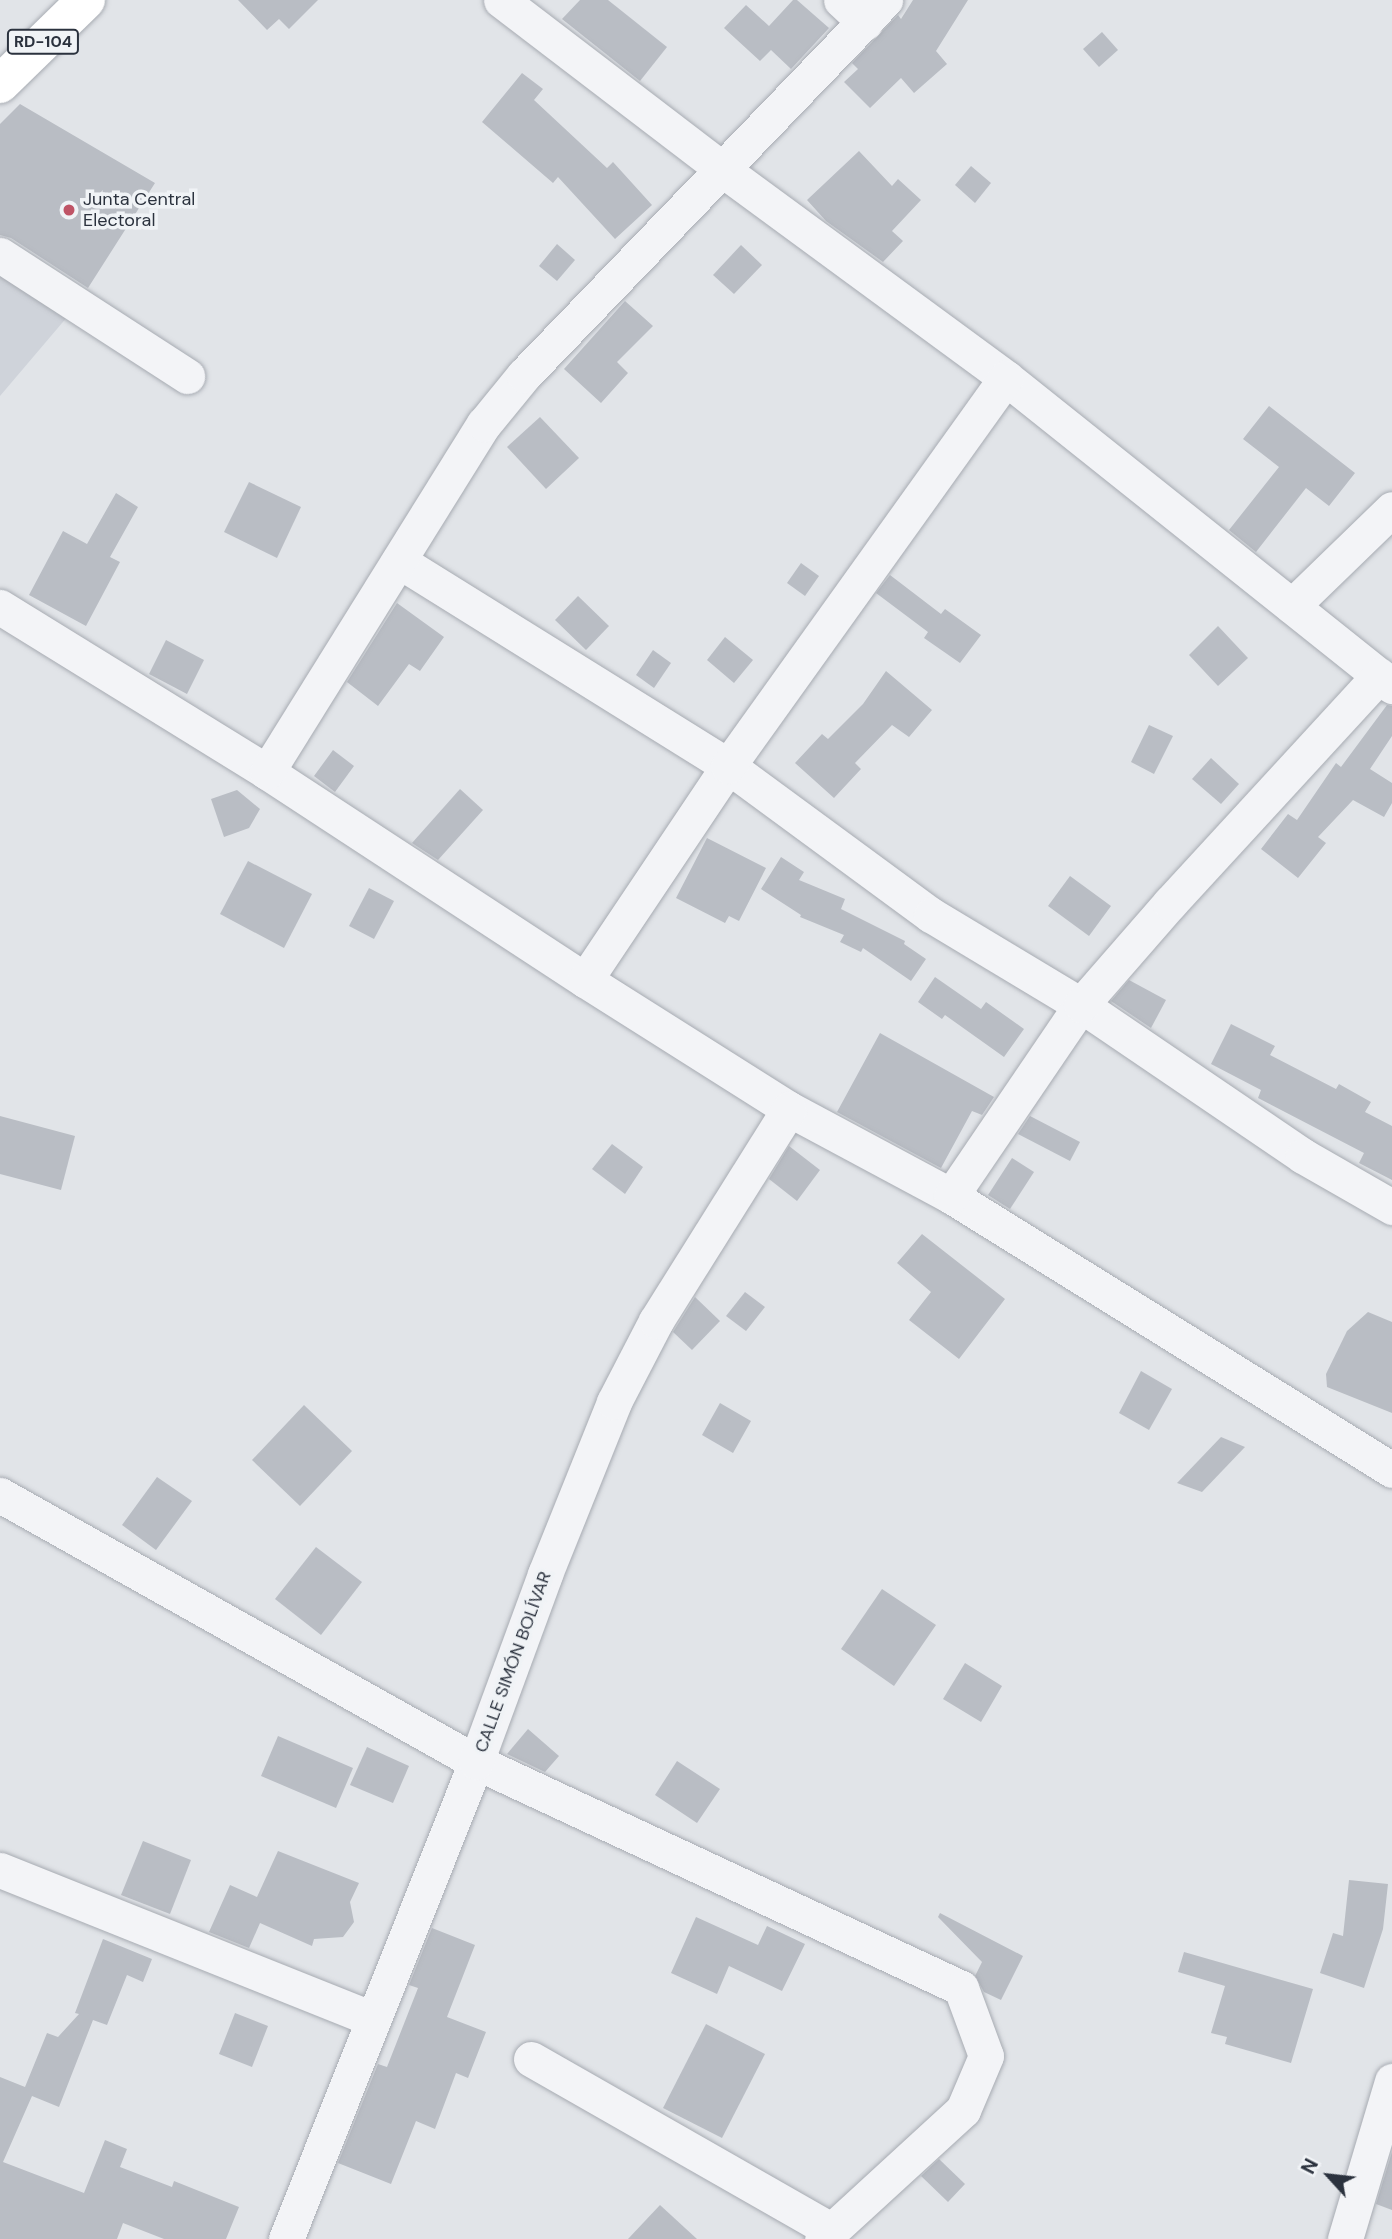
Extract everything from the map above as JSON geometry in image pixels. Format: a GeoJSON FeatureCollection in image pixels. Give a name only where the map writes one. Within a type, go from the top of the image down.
{"type":"FeatureCollection","features":[{"type":"Feature","properties":{"kind":"main road","name":"RD-104"},"geometry":{"type":"LineString","coordinates":[[0,84],[86,0]]}},
{"type":"Feature","properties":{"kind":"street"},"geometry":{"type":"LineString","coordinates":[[501,0],[723,170],[1006,378],[1386,681],[1170,903],[1081,1005],[951,1196]]}},
{"type":"Feature","properties":{"kind":"street"},"geometry":{"type":"LineString","coordinates":[[267,772],[484,424],[524,375],[723,170],[864,7]]}},
{"type":"Feature","properties":{"kind":"street"},"geometry":{"type":"LineString","coordinates":[[0,255],[187,376]]}},
{"type":"Feature","properties":{"kind":"street"},"geometry":{"type":"LineString","coordinates":[[585,981],[728,766],[1006,378]]}},
{"type":"Feature","properties":{"kind":"street"},"geometry":{"type":"LineString","coordinates":[[1292,606],[1392,509]]}},
{"type":"Feature","properties":{"kind":"street"},"geometry":{"type":"LineString","coordinates":[[399,561],[728,766],[931,915],[1081,1005],[1303,1156],[1392,1207]]}},
{"type":"Feature","properties":{"kind":"street"},"geometry":{"type":"LineString","coordinates":[[0,607],[267,772],[585,981],[789,1109],[951,1196],[1392,1470]]}},
{"type":"Feature","properties":{"kind":"street","name":"CALLE SIMÓN BOLÍVAR"},"geometry":{"type":"LineString","coordinates":[[286,2239],[476,1762],[545,1574],[614,1402],[656,1321],[789,1109]]}},
{"type":"Feature","properties":{"kind":"street"},"geometry":{"type":"LineString","coordinates":[[0,1495],[476,1762],[961,1988],[986,2056],[964,2110],[826,2235],[531,2059]]}},
{"type":"Feature","properties":{"kind":"street"},"geometry":{"type":"LineString","coordinates":[[0,1870],[373,2019]]}},
{"type":"Feature","properties":{"kind":"street"},"geometry":{"type":"LineString","coordinates":[[1345,2239],[1392,2081]]}},
{"type":"Feature","properties":{"kind":"shaded area"},"geometry":{"type":"Polygon","coordinates":[[[0,269],[68,316],[0,396],[0,269]]]}},
{"type":"Feature","properties":{"kind":"building"},"geometry":{"type":"Polygon","coordinates":[[[238,0],[318,0],[289,29],[279,19],[267,30],[238,0]]]}},
{"type":"Feature","properties":{"kind":"building"},"geometry":{"type":"Polygon","coordinates":[[[580,0],[608,0],[667,47],[640,81],[562,19],[580,0]]]}},
{"type":"Feature","properties":{"kind":"building"},"geometry":{"type":"Polygon","coordinates":[[[793,0],[797,0],[829,28],[791,69],[771,50],[760,61],[724,28],[746,5],[769,26],[793,0]]]}},
{"type":"Feature","properties":{"kind":"building"},"geometry":{"type":"Polygon","coordinates":[[[913,0],[968,0],[936,51],[947,64],[914,93],[901,78],[870,108],[844,82],[858,69],[852,63],[898,15],[901,19],[913,0]]]}},
{"type":"Feature","properties":{"kind":"building"},"geometry":{"type":"Polygon","coordinates":[[[1102,32],[1118,50],[1099,67],[1083,49],[1102,32]]]}},
{"type":"Feature","properties":{"kind":"building"},"geometry":{"type":"Polygon","coordinates":[[[522,73],[543,89],[534,100],[607,168],[613,162],[652,205],[615,239],[558,177],[553,183],[482,122],[522,73]]]}},
{"type":"Feature","properties":{"kind":"building","name":"Junta Central Electoral"},"geometry":{"type":"Polygon","coordinates":[[[20,104],[155,183],[88,288],[11,238],[0,235],[0,124],[20,104]]]}},
{"type":"Feature","properties":{"kind":"building"},"geometry":{"type":"Polygon","coordinates":[[[859,151],[892,186],[898,179],[921,200],[892,231],[903,241],[883,262],[826,221],[807,200],[859,151]]]}},
{"type":"Feature","properties":{"kind":"building"},"geometry":{"type":"Polygon","coordinates":[[[971,166],[991,183],[975,203],[955,185],[971,166]]]}},
{"type":"Feature","properties":{"kind":"building"},"geometry":{"type":"Polygon","coordinates":[[[557,244],[575,260],[557,281],[539,266],[557,244]]]}},
{"type":"Feature","properties":{"kind":"building"},"geometry":{"type":"Polygon","coordinates":[[[741,245],[762,265],[734,294],[713,275],[741,245]]]}},
{"type":"Feature","properties":{"kind":"building"},"geometry":{"type":"Polygon","coordinates":[[[625,301],[653,326],[617,362],[628,373],[601,403],[564,369],[625,301]]]}},
{"type":"Feature","properties":{"kind":"building"},"geometry":{"type":"Polygon","coordinates":[[[1269,406],[1355,473],[1329,506],[1306,488],[1256,552],[1229,530],[1279,467],[1243,439],[1269,406]]]}},
{"type":"Feature","properties":{"kind":"building"},"geometry":{"type":"Polygon","coordinates":[[[540,417],[579,458],[546,489],[507,447],[540,417]]]}},
{"type":"Feature","properties":{"kind":"building"},"geometry":{"type":"Polygon","coordinates":[[[249,482],[301,507],[277,558],[224,532],[249,482]]]}},
{"type":"Feature","properties":{"kind":"building"},"geometry":{"type":"Polygon","coordinates":[[[116,493],[138,507],[110,557],[120,562],[86,626],[29,595],[63,531],[87,544],[116,493]]]}},
{"type":"Feature","properties":{"kind":"building"},"geometry":{"type":"Polygon","coordinates":[[[801,563],[819,576],[805,596],[787,583],[801,563]]]}},
{"type":"Feature","properties":{"kind":"building"},"geometry":{"type":"Polygon","coordinates":[[[890,575],[941,614],[945,609],[981,635],[960,663],[924,638],[928,632],[876,593],[890,575]]]}},
{"type":"Feature","properties":{"kind":"building"},"geometry":{"type":"Polygon","coordinates":[[[578,596],[609,626],[586,650],[555,620],[578,596]]]}},
{"type":"Feature","properties":{"kind":"building"},"geometry":{"type":"Polygon","coordinates":[[[397,603],[444,637],[420,671],[409,664],[378,706],[347,682],[397,603]]]}},
{"type":"Feature","properties":{"kind":"building"},"geometry":{"type":"Polygon","coordinates":[[[1218,626],[1248,658],[1218,686],[1189,655],[1218,626]]]}},
{"type":"Feature","properties":{"kind":"building"},"geometry":{"type":"Polygon","coordinates":[[[725,637],[753,660],[734,683],[707,660],[725,637]]]}},
{"type":"Feature","properties":{"kind":"building"},"geometry":{"type":"Polygon","coordinates":[[[166,640],[204,660],[187,694],[149,674],[166,640]]]}},
{"type":"Feature","properties":{"kind":"building"},"geometry":{"type":"Polygon","coordinates":[[[653,650],[671,663],[654,688],[636,675],[653,650]]]}},
{"type":"Feature","properties":{"kind":"building"},"geometry":{"type":"Polygon","coordinates":[[[886,671],[932,710],[909,737],[892,725],[855,763],[861,769],[834,798],[795,763],[822,734],[828,739],[863,704],[886,671]]]}},
{"type":"Feature","properties":{"kind":"building"},"geometry":{"type":"Polygon","coordinates":[[[1387,705],[1392,706],[1392,736],[1370,769],[1392,783],[1392,803],[1384,817],[1353,800],[1318,837],[1326,843],[1298,878],[1261,849],[1288,814],[1297,820],[1336,763],[1341,767],[1387,705]]]}},
{"type":"Feature","properties":{"kind":"building"},"geometry":{"type":"Polygon","coordinates":[[[1149,725],[1173,736],[1154,774],[1131,762],[1149,725]]]}},
{"type":"Feature","properties":{"kind":"building"},"geometry":{"type":"Polygon","coordinates":[[[333,750],[354,766],[335,792],[314,776],[333,750]]]}},
{"type":"Feature","properties":{"kind":"building"},"geometry":{"type":"Polygon","coordinates":[[[1211,758],[1239,784],[1221,804],[1192,779],[1211,758]]]}},
{"type":"Feature","properties":{"kind":"building"},"geometry":{"type":"Polygon","coordinates":[[[460,789],[483,810],[438,860],[412,843],[460,789]]]}},
{"type":"Feature","properties":{"kind":"building"},"geometry":{"type":"Polygon","coordinates":[[[237,790],[260,809],[249,828],[224,837],[211,799],[237,790]]]}},
{"type":"Feature","properties":{"kind":"building"},"geometry":{"type":"Polygon","coordinates":[[[707,838],[766,868],[739,921],[729,916],[725,923],[676,898],[707,838]]]}},
{"type":"Feature","properties":{"kind":"building"},"geometry":{"type":"Polygon","coordinates":[[[781,857],[804,872],[799,880],[845,899],[841,909],[905,941],[904,944],[926,959],[911,981],[863,948],[861,952],[840,942],[844,935],[800,917],[801,915],[761,889],[781,857]]]}},
{"type":"Feature","properties":{"kind":"building"},"geometry":{"type":"Polygon","coordinates":[[[248,861],[312,894],[284,948],[220,914],[248,861]]]}},
{"type":"Feature","properties":{"kind":"building"},"geometry":{"type":"Polygon","coordinates":[[[1070,876],[1111,906],[1089,936],[1048,906],[1070,876]]]}},
{"type":"Feature","properties":{"kind":"building"},"geometry":{"type":"Polygon","coordinates":[[[369,888],[394,901],[374,939],[349,926],[369,888]]]}},
{"type":"Feature","properties":{"kind":"building"},"geometry":{"type":"Polygon","coordinates":[[[935,977],[981,1009],[986,1002],[1024,1029],[1004,1057],[945,1015],[942,1019],[918,1002],[935,977]]]}},
{"type":"Feature","properties":{"kind":"building"},"geometry":{"type":"Polygon","coordinates":[[[1129,980],[1166,1000],[1151,1028],[1111,1001],[1129,980]]]}},
{"type":"Feature","properties":{"kind":"building"},"geometry":{"type":"Polygon","coordinates":[[[1231,1024],[1275,1046],[1270,1055],[1336,1089],[1339,1084],[1371,1102],[1365,1112],[1392,1126],[1392,1180],[1359,1163],[1364,1153],[1258,1098],[1261,1090],[1211,1064],[1231,1024]]]}},
{"type":"Feature","properties":{"kind":"building"},"geometry":{"type":"Polygon","coordinates":[[[880,1033],[994,1097],[982,1115],[972,1111],[941,1168],[837,1112],[880,1033]]]}},
{"type":"Feature","properties":{"kind":"building"},"geometry":{"type":"Polygon","coordinates":[[[0,1116],[75,1136],[61,1190],[0,1174],[0,1116]]]}},
{"type":"Feature","properties":{"kind":"building"},"geometry":{"type":"Polygon","coordinates":[[[1030,1116],[1080,1142],[1070,1161],[1018,1134],[1030,1116]]]}},
{"type":"Feature","properties":{"kind":"building"},"geometry":{"type":"Polygon","coordinates":[[[612,1144],[643,1167],[625,1194],[592,1169],[612,1144]]]}},
{"type":"Feature","properties":{"kind":"building"},"geometry":{"type":"Polygon","coordinates":[[[789,1146],[820,1170],[797,1201],[769,1179],[789,1146]]]}},
{"type":"Feature","properties":{"kind":"building"},"geometry":{"type":"Polygon","coordinates":[[[1012,1158],[1034,1172],[1010,1209],[988,1195],[1012,1158]]]}},
{"type":"Feature","properties":{"kind":"building"},"geometry":{"type":"Polygon","coordinates":[[[922,1234],[1005,1299],[959,1359],[909,1320],[931,1292],[897,1263],[922,1234]]]}},
{"type":"Feature","properties":{"kind":"building"},"geometry":{"type":"Polygon","coordinates":[[[745,1292],[765,1307],[746,1331],[726,1316],[745,1292]]]}},
{"type":"Feature","properties":{"kind":"building"},"geometry":{"type":"Polygon","coordinates":[[[695,1297],[720,1321],[692,1350],[673,1332],[695,1297]]]}},
{"type":"Feature","properties":{"kind":"building"},"geometry":{"type":"Polygon","coordinates":[[[1368,1312],[1392,1322],[1392,1413],[1327,1387],[1326,1374],[1347,1331],[1368,1312]]]}},
{"type":"Feature","properties":{"kind":"building"},"geometry":{"type":"Polygon","coordinates":[[[1141,1371],[1172,1389],[1149,1430],[1119,1413],[1141,1371]]]}},
{"type":"Feature","properties":{"kind":"building"},"geometry":{"type":"Polygon","coordinates":[[[720,1403],[751,1421],[733,1453],[702,1435],[720,1403]]]}},
{"type":"Feature","properties":{"kind":"building"},"geometry":{"type":"Polygon","coordinates":[[[304,1405],[352,1451],[300,1506],[252,1460],[304,1405]]]}},
{"type":"Feature","properties":{"kind":"building"},"geometry":{"type":"Polygon","coordinates":[[[1221,1437],[1245,1447],[1202,1492],[1177,1483],[1221,1437]]]}},
{"type":"Feature","properties":{"kind":"building"},"geometry":{"type":"Polygon","coordinates":[[[157,1477],[192,1501],[156,1550],[122,1525],[157,1477]]]}},
{"type":"Feature","properties":{"kind":"building"},"geometry":{"type":"Polygon","coordinates":[[[316,1547],[362,1582],[321,1635],[275,1599],[316,1547]]]}},
{"type":"Feature","properties":{"kind":"building"},"geometry":{"type":"Polygon","coordinates":[[[882,1589],[936,1625],[894,1686],[841,1649],[882,1589]]]}},
{"type":"Feature","properties":{"kind":"building"},"geometry":{"type":"Polygon","coordinates":[[[965,1663],[1002,1686],[981,1722],[943,1699],[965,1663]]]}},
{"type":"Feature","properties":{"kind":"building"},"geometry":{"type":"Polygon","coordinates":[[[528,1729],[559,1756],[545,1772],[507,1754],[528,1729]]]}},
{"type":"Feature","properties":{"kind":"building"},"geometry":{"type":"Polygon","coordinates":[[[278,1736],[353,1768],[336,1808],[261,1776],[278,1736]]]}},
{"type":"Feature","properties":{"kind":"building"},"geometry":{"type":"Polygon","coordinates":[[[367,1747],[409,1766],[393,1803],[350,1785],[367,1747]]]}},
{"type":"Feature","properties":{"kind":"building"},"geometry":{"type":"Polygon","coordinates":[[[677,1761],[720,1789],[697,1823],[655,1795],[677,1761]]]}},
{"type":"Feature","properties":{"kind":"building"},"geometry":{"type":"Polygon","coordinates":[[[143,1841],[191,1860],[170,1914],[121,1895],[143,1841]]]}},
{"type":"Feature","properties":{"kind":"building"},"geometry":{"type":"Polygon","coordinates":[[[278,1851],[359,1883],[350,1902],[354,1922],[343,1937],[314,1939],[312,1946],[260,1923],[249,1948],[209,1932],[230,1885],[257,1897],[278,1851]]]}},
{"type":"Feature","properties":{"kind":"building"},"geometry":{"type":"Polygon","coordinates":[[[1349,1880],[1388,1884],[1383,1929],[1364,1988],[1320,1973],[1333,1933],[1343,1936],[1349,1880]]]}},
{"type":"Feature","properties":{"kind":"building"},"geometry":{"type":"Polygon","coordinates":[[[940,1913],[1023,1956],[1001,2000],[984,1992],[975,1976],[982,1962],[938,1917],[940,1913]]]}},
{"type":"Feature","properties":{"kind":"building"},"geometry":{"type":"Polygon","coordinates":[[[696,1917],[758,1945],[767,1926],[805,1944],[782,1991],[729,1966],[717,1994],[671,1973],[696,1917]]]}},
{"type":"Feature","properties":{"kind":"building"},"geometry":{"type":"Polygon","coordinates":[[[432,1928],[475,1945],[447,2017],[486,2032],[468,2078],[456,2073],[435,2129],[416,2121],[391,2184],[338,2163],[378,2064],[387,2067],[418,1988],[409,1985],[432,1928]]]}},
{"type":"Feature","properties":{"kind":"building"},"geometry":{"type":"Polygon","coordinates":[[[103,1939],[152,1959],[143,1982],[127,1975],[107,2025],[93,2020],[59,2107],[32,2096],[3,2162],[84,2193],[105,2140],[127,2149],[120,2167],[172,2187],[174,2181],[239,2207],[226,2239],[164,2239],[123,2223],[117,2239],[0,2239],[0,2077],[25,2087],[47,2033],[58,2037],[79,2014],[75,2013],[103,1939]]]}},
{"type":"Feature","properties":{"kind":"building"},"geometry":{"type":"Polygon","coordinates":[[[1184,1952],[1313,1989],[1291,2063],[1225,2044],[1227,2037],[1211,2033],[1225,1986],[1178,1972],[1184,1952]]]}},
{"type":"Feature","properties":{"kind":"building"},"geometry":{"type":"Polygon","coordinates":[[[235,2013],[268,2026],[252,2067],[219,2054],[235,2013]]]}},
{"type":"Feature","properties":{"kind":"building"},"geometry":{"type":"Polygon","coordinates":[[[706,2024],[765,2054],[722,2138],[663,2108],[706,2024]]]}},
{"type":"Feature","properties":{"kind":"building"},"geometry":{"type":"Polygon","coordinates":[[[1392,2152],[1392,2210],[1376,2204],[1392,2152]]]}},
{"type":"Feature","properties":{"kind":"building"},"geometry":{"type":"Polygon","coordinates":[[[939,2159],[965,2184],[948,2202],[921,2176],[939,2159]]]}},
{"type":"Feature","properties":{"kind":"building"},"geometry":{"type":"Polygon","coordinates":[[[660,2205],[697,2239],[628,2239],[660,2205]]]}},
{"type":"Feature","properties":{"kind":"place","name":"Junta Central Electoral"},"geometry":{"type":"Point","coordinates":[69,210]}}]}
